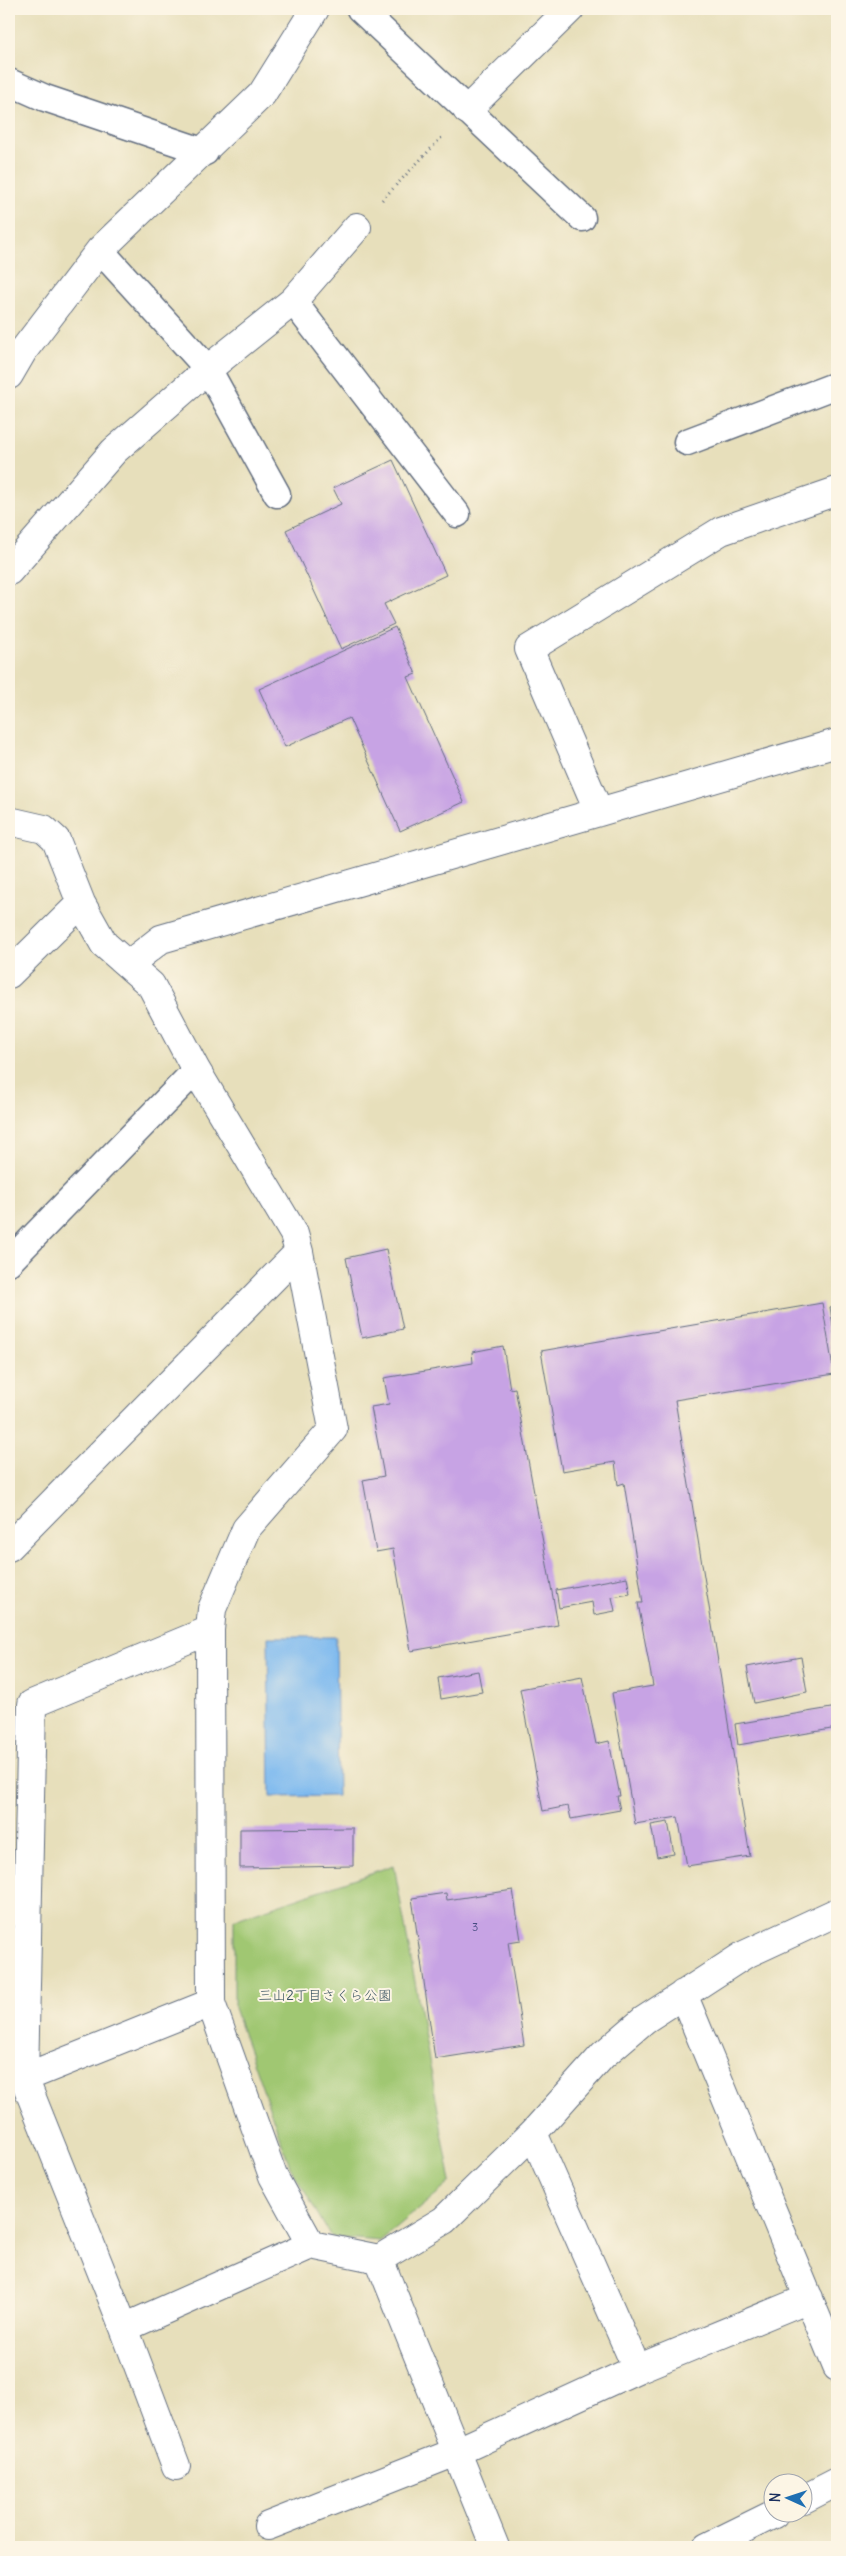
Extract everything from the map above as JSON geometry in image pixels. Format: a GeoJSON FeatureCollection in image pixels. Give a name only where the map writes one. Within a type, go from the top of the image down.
{"type":"FeatureCollection","features":[{"type":"Feature","properties":{"kind":"street"},"geometry":{"type":"LineString","coordinates":[[9,374],[23,351],[100,250],[205,152],[262,94],[315,9]]}},
{"type":"Feature","properties":{"kind":"street"},"geometry":{"type":"LineString","coordinates":[[467,110],[570,9]]}},
{"type":"Feature","properties":{"kind":"street"},"geometry":{"type":"LineString","coordinates":[[9,572],[114,451],[208,369],[293,301],[356,227]]}},
{"type":"Feature","properties":{"kind":"street"},"geometry":{"type":"LineString","coordinates":[[599,812],[529,649],[721,531],[837,491]]}},
{"type":"Feature","properties":{"kind":"street"},"geometry":{"type":"LineString","coordinates":[[130,964],[161,939],[837,743]]}},
{"type":"Feature","properties":{"kind":"street"},"geometry":{"type":"LineString","coordinates":[[9,821],[44,829],[56,840],[81,902],[104,944],[130,964],[151,984],[196,1070],[294,1234],[298,1252],[333,1429],[246,1529],[212,1610],[210,1630],[211,2003],[273,2176],[311,2245]]}},
{"type":"Feature","properties":{"kind":"street"},"geometry":{"type":"LineString","coordinates":[[9,974],[81,902]]}},
{"type":"Feature","properties":{"kind":"street"},"geometry":{"type":"LineString","coordinates":[[9,1547],[298,1252]]}},
{"type":"Feature","properties":{"kind":"street"},"geometry":{"type":"LineString","coordinates":[[176,2466],[124,2328],[24,2078],[32,1704],[210,1630]]}},
{"type":"Feature","properties":{"kind":"street"},"geometry":{"type":"LineString","coordinates":[[124,2328],[311,2245],[379,2259],[444,2220],[533,2133],[603,2055],[644,2020],[744,1955],[837,1912]]}},
{"type":"Feature","properties":{"kind":"street"},"geometry":{"type":"LineString","coordinates":[[683,1994],[837,2367]]}},
{"type":"Feature","properties":{"kind":"street"},"geometry":{"type":"LineString","coordinates":[[24,2078],[211,2003]]}},
{"type":"Feature","properties":{"kind":"street"},"geometry":{"type":"LineString","coordinates":[[533,2133],[637,2369]]}},
{"type":"Feature","properties":{"kind":"street"},"geometry":{"type":"LineString","coordinates":[[379,2259],[495,2547]]}},
{"type":"Feature","properties":{"kind":"street"},"geometry":{"type":"LineString","coordinates":[[268,2526],[456,2452],[637,2369],[809,2298]]}},
{"type":"Feature","properties":{"kind":"street"},"geometry":{"type":"LineString","coordinates":[[814,2494],[837,2482]]}},
{"type":"Feature","properties":{"kind":"street"},"geometry":{"type":"LineString","coordinates":[[707,2547],[764,2519]]}},
{"type":"Feature","properties":{"kind":"lane"},"geometry":{"type":"LineString","coordinates":[[360,9],[582,218]]}},
{"type":"Feature","properties":{"kind":"lane"},"geometry":{"type":"LineString","coordinates":[[9,82],[45,98],[205,152]]}},
{"type":"Feature","properties":{"kind":"lane"},"geometry":{"type":"LineString","coordinates":[[100,250],[208,369],[277,494]]}},
{"type":"Feature","properties":{"kind":"lane"},"geometry":{"type":"LineString","coordinates":[[293,301],[457,514]]}},
{"type":"Feature","properties":{"kind":"lane"},"geometry":{"type":"LineString","coordinates":[[687,442],[837,385]]}},
{"type":"Feature","properties":{"kind":"lane"},"geometry":{"type":"LineString","coordinates":[[9,1262],[196,1070]]}},
{"type":"Feature","properties":{"kind":"path"},"geometry":{"type":"LineString","coordinates":[[356,227],[467,110]]}},
{"type":"Feature","properties":{"kind":"green space","name":"三山2丁目さくら公園"},"geometry":{"type":"Polygon","coordinates":[[[394,1865],[451,2182],[380,2241],[331,2237],[290,2166],[234,2008],[234,1920],[394,1865]]]}},
{"type":"Feature","properties":{"kind":"water"},"geometry":{"type":"Polygon","coordinates":[[[268,1637],[336,1637],[338,1796],[270,1797],[268,1637]]]}},
{"type":"Feature","properties":{"kind":"building"},"geometry":{"type":"Polygon","coordinates":[[[393,460],[446,575],[384,604],[394,624],[341,649],[286,530],[341,504],[333,488],[393,460]]]}},
{"type":"Feature","properties":{"kind":"building"},"geometry":{"type":"Polygon","coordinates":[[[395,627],[416,674],[408,677],[464,802],[400,831],[349,718],[285,747],[259,689],[395,627]]]}},
{"type":"Feature","properties":{"kind":"building"},"geometry":{"type":"Polygon","coordinates":[[[386,1249],[403,1329],[362,1338],[346,1258],[386,1249]]]}},
{"type":"Feature","properties":{"kind":"building"},"geometry":{"type":"Polygon","coordinates":[[[822,1303],[834,1374],[675,1400],[750,1856],[687,1866],[678,1817],[635,1824],[612,1693],[653,1686],[638,1603],[643,1603],[624,1483],[618,1485],[615,1462],[562,1471],[541,1351],[822,1303]]]}},
{"type":"Feature","properties":{"kind":"building"},"geometry":{"type":"Polygon","coordinates":[[[837,1305],[837,1343],[836,1343],[830,1307],[837,1305]]]}},
{"type":"Feature","properties":{"kind":"building"},"geometry":{"type":"Polygon","coordinates":[[[503,1346],[510,1389],[515,1388],[558,1625],[411,1651],[393,1549],[376,1552],[363,1480],[384,1476],[371,1407],[389,1404],[384,1378],[473,1363],[472,1352],[503,1346]]]}},
{"type":"Feature","properties":{"kind":"building"},"geometry":{"type":"Polygon","coordinates":[[[627,1577],[630,1594],[612,1597],[615,1611],[594,1615],[592,1602],[559,1608],[556,1590],[627,1577]]]}},
{"type":"Feature","properties":{"kind":"building"},"geometry":{"type":"Polygon","coordinates":[[[801,1657],[807,1692],[754,1703],[747,1667],[801,1657]]]}},
{"type":"Feature","properties":{"kind":"building"},"geometry":{"type":"Polygon","coordinates":[[[478,1671],[482,1692],[441,1699],[438,1678],[478,1671]]]}},
{"type":"Feature","properties":{"kind":"building"},"geometry":{"type":"Polygon","coordinates":[[[582,1677],[596,1744],[609,1741],[620,1796],[617,1796],[620,1810],[571,1819],[568,1806],[543,1811],[520,1689],[582,1677]]]}},
{"type":"Feature","properties":{"kind":"building"},"geometry":{"type":"Polygon","coordinates":[[[837,1707],[837,1728],[738,1745],[735,1724],[837,1707]]]}},
{"type":"Feature","properties":{"kind":"building"},"geometry":{"type":"Polygon","coordinates":[[[668,1822],[674,1854],[657,1857],[651,1825],[668,1822]]]}},
{"type":"Feature","properties":{"kind":"building"},"geometry":{"type":"Polygon","coordinates":[[[353,1828],[353,1866],[240,1868],[240,1829],[353,1828]]]}},
{"type":"Feature","properties":{"kind":"building"},"geometry":{"type":"Polygon","coordinates":[[[513,1890],[521,1940],[508,1942],[524,2045],[435,2059],[412,1898],[446,1893],[447,1900],[513,1890]]]}}]}
